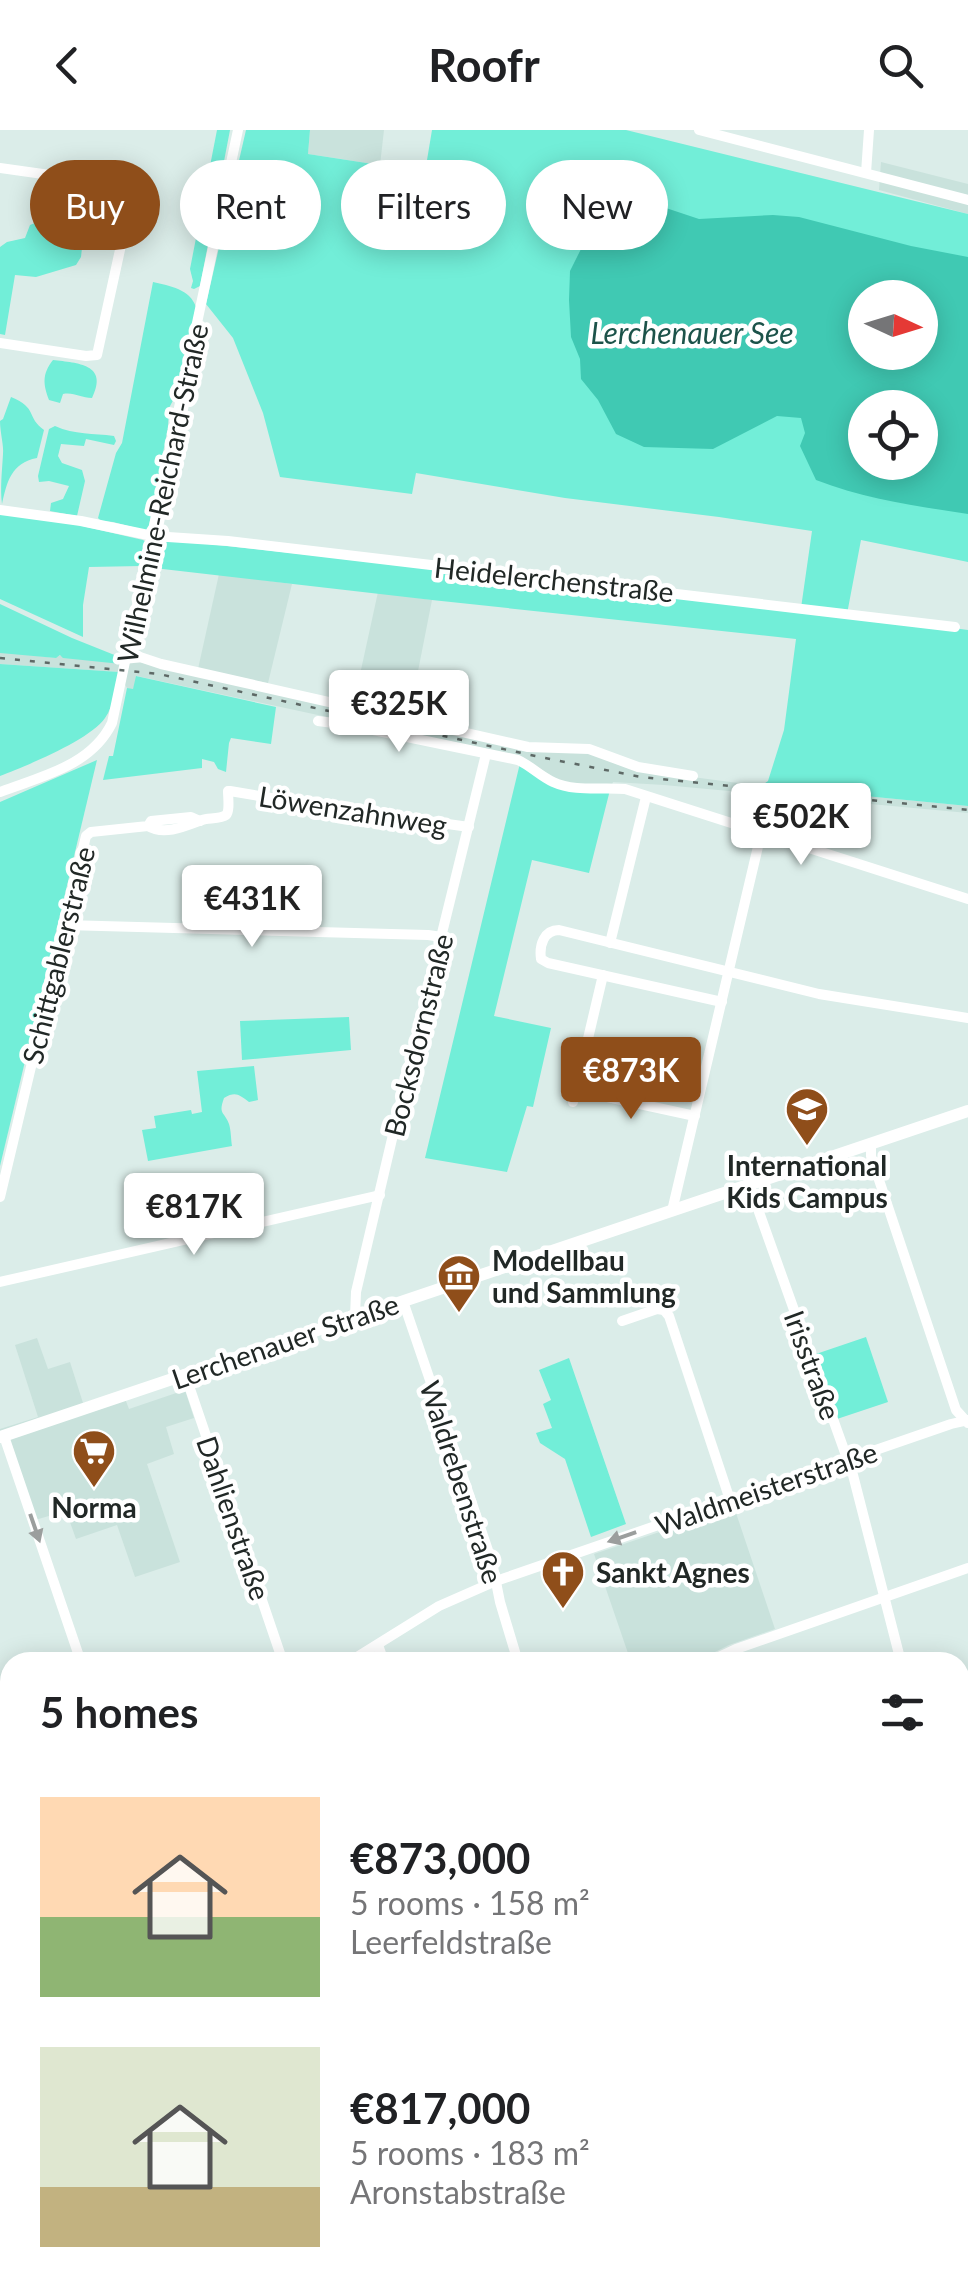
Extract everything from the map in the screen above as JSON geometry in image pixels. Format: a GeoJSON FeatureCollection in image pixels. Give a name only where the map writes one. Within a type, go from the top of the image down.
{"type":"FeatureCollection","features":[{"type":"Feature","properties":{"kind":"main road","name":"Lerchenauer Straße"},"geometry":{"type":"LineString","coordinates":[[2,1436],[968,1111]]}},
{"type":"Feature","properties":{"kind":"street","name":"Wilhelmine-Reichard-Straße"},"geometry":{"type":"LineString","coordinates":[[0,792],[67,767],[96,748],[112,723],[238,130]]}},
{"type":"Feature","properties":{"kind":"street"},"geometry":{"type":"LineString","coordinates":[[699,130],[968,200]]}},
{"type":"Feature","properties":{"kind":"street"},"geometry":{"type":"LineString","coordinates":[[866,174],[870,130]]}},
{"type":"Feature","properties":{"kind":"street"},"geometry":{"type":"LineString","coordinates":[[0,168],[137,185],[100,349],[95,356],[0,343]]}},
{"type":"Feature","properties":{"kind":"street","name":"Heidelerchenstraße"},"geometry":{"type":"LineString","coordinates":[[0,510],[81,520],[154,536],[955,627]]}},
{"type":"Feature","properties":{"kind":"street"},"geometry":{"type":"LineString","coordinates":[[128,653],[161,664],[528,747],[589,749],[638,768],[693,776]]}},
{"type":"Feature","properties":{"kind":"street"},"geometry":{"type":"LineString","coordinates":[[318,721],[518,760],[554,783],[625,789],[968,900]]}},
{"type":"Feature","properties":{"kind":"street","name":"Bocksdornstraße"},"geometry":{"type":"LineString","coordinates":[[354,1318],[356,1292],[486,754]]}},
{"type":"Feature","properties":{"kind":"street","name":"Löwenzahnweg"},"geometry":{"type":"LineString","coordinates":[[91,832],[148,826],[156,830],[185,828],[225,816],[228,791],[468,828]]}},
{"type":"Feature","properties":{"kind":"street"},"geometry":{"type":"LineString","coordinates":[[610,943],[646,797]]}},
{"type":"Feature","properties":{"kind":"street","name":"Schittgablerstraße"},"geometry":{"type":"LineString","coordinates":[[0,1197],[86,836],[91,832]]}},
{"type":"Feature","properties":{"kind":"street"},"geometry":{"type":"LineString","coordinates":[[672,1211],[761,834]]}},
{"type":"Feature","properties":{"kind":"street"},"geometry":{"type":"LineString","coordinates":[[65,926],[442,937]]}},
{"type":"Feature","properties":{"kind":"street"},"geometry":{"type":"LineString","coordinates":[[722,1002],[548,962],[541,959],[546,934],[551,930],[819,994],[968,1018]]}},
{"type":"Feature","properties":{"kind":"street"},"geometry":{"type":"LineString","coordinates":[[602,975],[574,1096],[695,1116]]}},
{"type":"Feature","properties":{"kind":"street"},"geometry":{"type":"LineString","coordinates":[[871,1144],[871,1156],[956,1410],[967,1421]]}},
{"type":"Feature","properties":{"kind":"street","name":"Irisstraße"},"geometry":{"type":"LineString","coordinates":[[750,1184],[852,1475],[899,1652]]}},
{"type":"Feature","properties":{"kind":"street"},"geometry":{"type":"LineString","coordinates":[[0,1282],[380,1195]]}},
{"type":"Feature","properties":{"kind":"street","name":"Waldrebenstraße"},"geometry":{"type":"LineString","coordinates":[[404,1302],[492,1562],[515,1652]]}},
{"type":"Feature","properties":{"kind":"street"},"geometry":{"type":"LineString","coordinates":[[622,1321],[657,1309],[669,1316],[730,1500]]}},
{"type":"Feature","properties":{"kind":"street","name":"Dahlienstraße"},"geometry":{"type":"LineString","coordinates":[[185,1374],[280,1652]]}},
{"type":"Feature","properties":{"kind":"street","name":"Waldmeisterstraße"},"geometry":{"type":"LineString","coordinates":[[366,1652],[439,1606],[496,1580],[967,1421]]}},
{"type":"Feature","properties":{"kind":"street"},"geometry":{"type":"LineString","coordinates":[[2,1436],[78,1652]]}},
{"type":"Feature","properties":{"kind":"street"},"geometry":{"type":"LineString","coordinates":[[730,1652],[968,1568]]}},
{"type":"Feature","properties":{"kind":"street"},"geometry":{"type":"LineString","coordinates":[[378,1645],[380,1652]]}},
{"type":"Feature","properties":{"kind":"shaded area"},"geometry":{"type":"Polygon","coordinates":[[[217,130],[230,130],[224,160],[211,160],[217,130]]]}},
{"type":"Feature","properties":{"kind":"shaded area"},"geometry":{"type":"Polygon","coordinates":[[[246,130],[310,130],[308,154],[347,160],[341,160],[341,250],[506,250],[506,160],[427,160],[432,130],[626,130],[968,214],[968,562],[861,540],[847,614],[968,630],[968,806],[761,786],[768,781],[784,730],[796,639],[154,568],[158,551],[171,540],[801,608],[812,531],[565,498],[416,473],[412,494],[280,477],[263,413],[233,338],[206,304],[218,250],[321,250],[321,160],[239,160],[246,130]]]}},
{"type":"Feature","properties":{"kind":"shaded area"},"geometry":{"type":"Polygon","coordinates":[[[310,130],[384,130],[381,160],[308,154],[310,130]]]}},
{"type":"Feature","properties":{"kind":"shaded area"},"geometry":{"type":"Polygon","coordinates":[[[881,162],[968,184],[968,214],[879,190],[881,162]]]}},
{"type":"Feature","properties":{"kind":"shaded area"},"geometry":{"type":"Polygon","coordinates":[[[30,225],[30,250],[82,250],[81,257],[76,265],[36,277],[15,275],[5,335],[0,334],[0,247],[25,238],[30,225]]]}},
{"type":"Feature","properties":{"kind":"shaded area"},"geometry":{"type":"Polygon","coordinates":[[[194,250],[207,250],[200,286],[194,289],[190,269],[194,250]]]}},
{"type":"Feature","properties":{"kind":"shaded area"},"geometry":{"type":"Polygon","coordinates":[[[153,282],[184,292],[196,307],[178,391],[169,408],[148,531],[98,518],[122,443],[153,282]]]}},
{"type":"Feature","properties":{"kind":"shaded area"},"geometry":{"type":"Polygon","coordinates":[[[53,360],[81,364],[94,372],[97,378],[92,398],[63,394],[60,403],[49,400],[45,379],[53,360]]]}},
{"type":"Feature","properties":{"kind":"shaded area"},"geometry":{"type":"Polygon","coordinates":[[[11,397],[29,409],[44,430],[37,458],[16,469],[2,504],[0,421],[11,397]]]}},
{"type":"Feature","properties":{"kind":"shaded area"},"geometry":{"type":"Polygon","coordinates":[[[55,426],[114,436],[116,441],[114,445],[86,439],[84,446],[61,444],[58,456],[62,463],[82,470],[85,481],[77,516],[50,511],[51,503],[63,499],[69,486],[39,482],[49,429],[55,426]]]}},
{"type":"Feature","properties":{"kind":"shaded area"},"geometry":{"type":"Polygon","coordinates":[[[0,514],[69,523],[143,540],[146,542],[141,566],[89,567],[83,637],[0,599],[0,514]]]}},
{"type":"Feature","properties":{"kind":"shaded area"},"geometry":{"type":"Polygon","coordinates":[[[219,574],[292,584],[268,683],[198,669],[219,574]]]}},
{"type":"Feature","properties":{"kind":"shaded area"},"geometry":{"type":"Polygon","coordinates":[[[378,592],[432,600],[408,722],[526,749],[589,751],[639,770],[968,806],[968,813],[613,782],[610,790],[575,790],[531,763],[406,734],[137,676],[133,690],[127,688],[118,672],[0,664],[0,653],[5,652],[121,664],[122,658],[352,711],[378,592]]]}},
{"type":"Feature","properties":{"kind":"shaded area"},"geometry":{"type":"Polygon","coordinates":[[[0,604],[122,658],[121,664],[60,655],[56,658],[0,653],[0,604]]]}},
{"type":"Feature","properties":{"kind":"shaded area"},"geometry":{"type":"Polygon","coordinates":[[[0,664],[119,672],[111,708],[86,735],[0,776],[0,664]]]}},
{"type":"Feature","properties":{"kind":"shaded area"},"geometry":{"type":"Polygon","coordinates":[[[136,676],[276,707],[271,744],[231,738],[226,772],[214,762],[202,759],[202,768],[103,780],[109,756],[113,756],[127,688],[133,689],[136,676]]]}},
{"type":"Feature","properties":{"kind":"shaded area"},"geometry":{"type":"Polygon","coordinates":[[[521,759],[554,782],[610,790],[589,873],[532,860],[494,1016],[551,1028],[533,1107],[527,1106],[507,1172],[425,1158],[521,759]]]}},
{"type":"Feature","properties":{"kind":"shaded area"},"geometry":{"type":"Polygon","coordinates":[[[97,760],[0,1166],[0,802],[97,760]]]}},
{"type":"Feature","properties":{"kind":"shaded area"},"geometry":{"type":"Polygon","coordinates":[[[349,1017],[351,1050],[242,1060],[240,1021],[349,1017]]]}},
{"type":"Feature","properties":{"kind":"shaded area"},"geometry":{"type":"Polygon","coordinates":[[[254,1066],[258,1100],[249,1102],[235,1094],[222,1103],[232,1146],[148,1161],[142,1130],[156,1128],[154,1116],[202,1112],[197,1071],[254,1066]]]}},
{"type":"Feature","properties":{"kind":"shaded area"},"geometry":{"type":"Polygon","coordinates":[[[866,1337],[888,1402],[837,1419],[816,1354],[866,1337]]]}},
{"type":"Feature","properties":{"kind":"shaded area"},"geometry":{"type":"Polygon","coordinates":[[[37,1338],[48,1369],[70,1362],[83,1403],[122,1391],[129,1409],[185,1390],[194,1418],[166,1427],[174,1454],[147,1464],[180,1562],[135,1577],[117,1525],[76,1539],[66,1511],[35,1520],[0,1429],[38,1417],[15,1345],[37,1338]]]}},
{"type":"Feature","properties":{"kind":"shaded area"},"geometry":{"type":"Polygon","coordinates":[[[569,1358],[626,1524],[591,1537],[565,1459],[540,1443],[536,1433],[552,1428],[543,1404],[551,1400],[539,1370],[569,1358]]]}},
{"type":"Feature","properties":{"kind":"shaded area"},"geometry":{"type":"Polygon","coordinates":[[[734,1507],[775,1629],[715,1652],[628,1652],[594,1554],[734,1507]]]}},
{"type":"Feature","properties":{"kind":"water","name":"Lerchenauer See"},"geometry":{"type":"Polygon","coordinates":[[[668,209],[699,219],[799,217],[968,257],[968,514],[872,497],[816,480],[800,446],[805,433],[801,418],[777,416],[713,449],[644,447],[616,434],[598,400],[581,379],[580,359],[571,337],[570,271],[580,250],[668,250],[668,209]]]}},
{"type":"Feature","properties":{"kind":"railway"},"geometry":{"type":"LineString","coordinates":[[0,658],[159,674],[641,777],[968,810]]}},
{"type":"Feature","properties":{"kind":"place","name":"International Kids Campus"},"geometry":{"type":"Point","coordinates":[807,1147]}},
{"type":"Feature","properties":{"kind":"place","name":"Modellbau und Sammlung"},"geometry":{"type":"Point","coordinates":[459,1314]}},
{"type":"Feature","properties":{"kind":"place","name":"Norma"},"geometry":{"type":"Point","coordinates":[94,1489]}},
{"type":"Feature","properties":{"kind":"place","name":"Sankt Agnes"},"geometry":{"type":"Point","coordinates":[563,1610]}}]}
